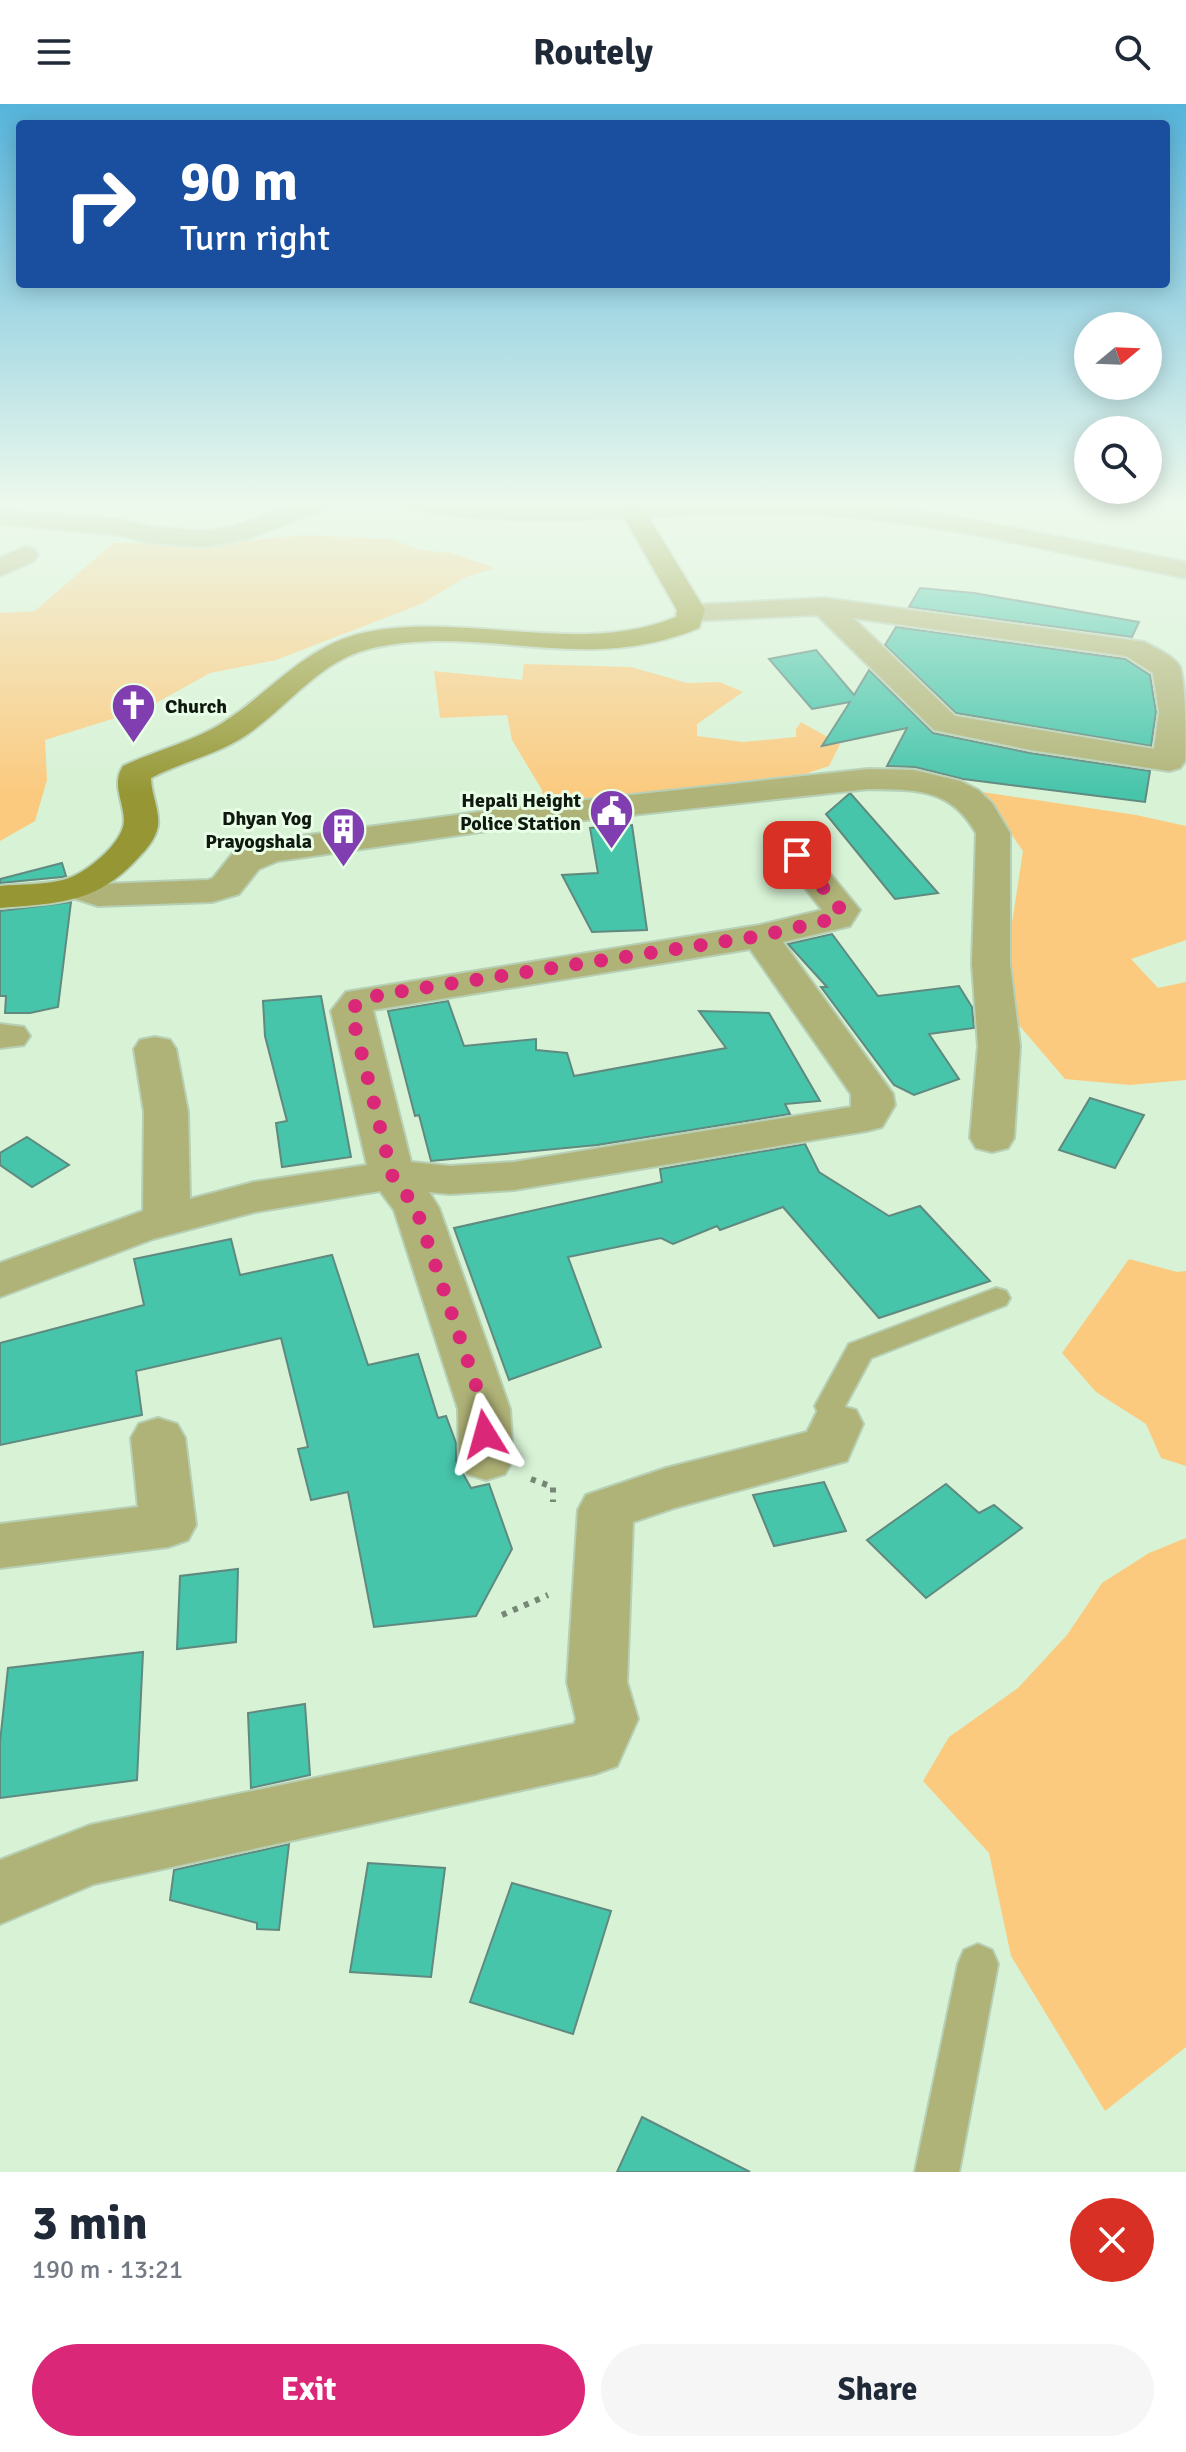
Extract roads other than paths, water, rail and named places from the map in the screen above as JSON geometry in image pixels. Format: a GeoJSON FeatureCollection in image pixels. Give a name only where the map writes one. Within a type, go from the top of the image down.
{"type":"FeatureCollection","features":[{"type":"Feature","properties":{"kind":"street"},"geometry":{"type":"LineString","coordinates":[[80,888],[112,863],[139,834],[142,819],[133,783],[135,773],[234,730],[327,657],[360,642],[413,635],[450,633],[598,642],[634,639],[672,631],[689,622],[690,613],[682,600]]}},
{"type":"Feature","properties":{"kind":"street"},"geometry":{"type":"LineString","coordinates":[[690,613],[824,606],[1134,648],[1167,669],[1174,712],[1169,761],[945,723],[824,606]]}},
{"type":"Feature","properties":{"kind":"street"},"geometry":{"type":"LineString","coordinates":[[0,897],[80,888],[98,895],[212,891],[226,886],[246,861],[271,851],[494,820],[868,779],[914,780],[948,788],[966,797],[980,810],[993,833],[991,964],[999,1046],[992,1138]]}},
{"type":"Feature","properties":{"kind":"street"},"geometry":{"type":"LineString","coordinates":[[486,1460],[484,1409],[416,1208],[392,1175],[351,1011],[360,1000],[760,936],[837,918],[841,910],[797,855]]}},
{"type":"Feature","properties":{"kind":"street"},"geometry":{"type":"LineString","coordinates":[[0,1281],[137,1228],[254,1197],[392,1175],[450,1180],[514,1176],[867,1118],[874,1105],[872,1094],[760,936]]}},
{"type":"Feature","properties":{"kind":"street"},"geometry":{"type":"LineString","coordinates":[[155,1049],[163,1076],[168,1149],[166,1221]]}},
{"type":"Feature","properties":{"kind":"street"},"geometry":{"type":"LineString","coordinates":[[0,1892],[90,1855],[595,1747],[607,1719],[597,1682],[606,1510],[666,1489],[828,1447],[837,1424]]}},
{"type":"Feature","properties":{"kind":"street"},"geometry":{"type":"LineString","coordinates":[[0,1546],[168,1525],[158,1438]]}},
{"type":"Feature","properties":{"kind":"lane"},"geometry":{"type":"LineString","coordinates":[[837,1424],[830,1406],[860,1351],[996,1298]]}},
{"type":"Feature","properties":{"kind":"lane"},"geometry":{"type":"LineString","coordinates":[[937,2172],[978,1964]]}},
{"type":"Feature","properties":{"kind":"place","name":"Church"},"geometry":{"type":"Point","coordinates":[134,745]}},
{"type":"Feature","properties":{"kind":"place","name":"Hepali Height Police Station"},"geometry":{"type":"Point","coordinates":[612,851]}},
{"type":"Feature","properties":{"kind":"place","name":"Dhyan Yog Prayogshala"},"geometry":{"type":"Point","coordinates":[343,868]}}]}
